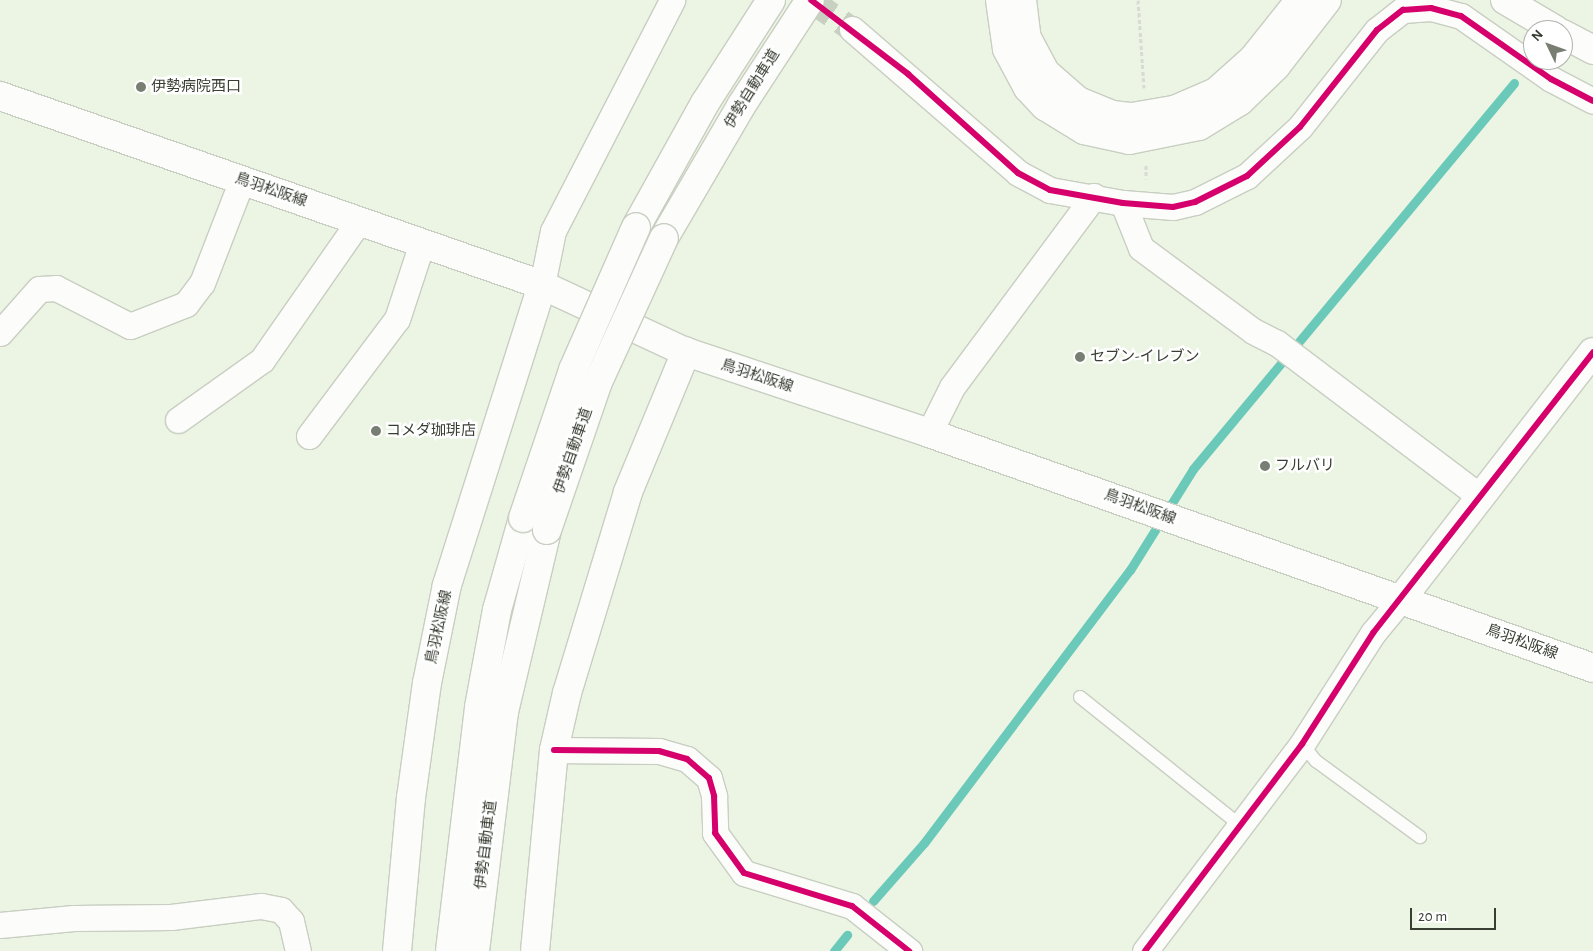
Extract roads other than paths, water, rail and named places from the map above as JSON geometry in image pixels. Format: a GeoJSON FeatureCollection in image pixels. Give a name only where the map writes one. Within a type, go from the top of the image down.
{"type":"FeatureCollection","features":[{"type":"Feature","properties":{"kind":"main road","name":"伊勢自動車道"},"geometry":{"type":"LineString","coordinates":[[475,951],[465,913],[479,706],[497,610],[523,518],[573,370],[636,228],[705,103],[771,0]]}},
{"type":"Feature","properties":{"kind":"main road","name":"伊勢自動車道"},"geometry":{"type":"LineString","coordinates":[[450,951],[465,913],[504,712],[547,530],[598,382],[664,238],[741,106],[810,0]]}},
{"type":"Feature","properties":{"kind":"main road"},"geometry":{"type":"LineString","coordinates":[[1000,0],[1007,49],[1028,88],[1045,106],[1084,130],[1129,140],[1198,126],[1240,101],[1276,66],[1327,0]]}},
{"type":"Feature","properties":{"kind":"main road"},"geometry":{"type":"LineString","coordinates":[[1022,0],[1027,38],[1046,73],[1078,101],[1132,117],[1174,110],[1216,92],[1253,59],[1300,0]]}},
{"type":"Feature","properties":{"kind":"main road"},"geometry":{"type":"LineString","coordinates":[[1505,0],[1539,20]]}},
{"type":"Feature","properties":{"kind":"main road"},"geometry":{"type":"LineString","coordinates":[[1573,39],[1593,50]]}},
{"type":"Feature","properties":{"kind":"main road","name":"鳥羽松阪線"},"geometry":{"type":"LineString","coordinates":[[0,96],[542,285],[686,352],[929,433],[1402,598],[1593,668]]}},
{"type":"Feature","properties":{"kind":"main road","name":"鳥羽松阪線"},"geometry":{"type":"LineString","coordinates":[[397,951],[411,798],[427,682],[445,595],[542,285]]}},
{"type":"Feature","properties":{"kind":"main road"},"geometry":{"type":"LineString","coordinates":[[535,951],[554,750],[593,601],[628,492],[686,352]]}},
{"type":"Feature","properties":{"kind":"main road"},"geometry":{"type":"LineString","coordinates":[[1402,598],[1479,496],[1593,352]]}},
{"type":"Feature","properties":{"kind":"street"},"geometry":{"type":"LineString","coordinates":[[542,285],[554,231],[672,0]]}},
{"type":"Feature","properties":{"kind":"street"},"geometry":{"type":"LineString","coordinates":[[852,29],[1018,174],[1050,190],[1094,196],[1122,203],[1180,205],[1220,192],[1247,176],[1300,127],[1377,30],[1403,10],[1431,8],[1461,16],[1550,79],[1593,100]]}},
{"type":"Feature","properties":{"kind":"street"},"geometry":{"type":"LineString","coordinates":[[0,333],[39,289],[56,288],[130,326],[186,304],[202,283],[242,180]]}},
{"type":"Feature","properties":{"kind":"street"},"geometry":{"type":"LineString","coordinates":[[929,433],[952,387],[1094,196]]}},
{"type":"Feature","properties":{"kind":"street"},"geometry":{"type":"LineString","coordinates":[[1122,203],[1141,248],[1253,331],[1277,343],[1479,496]]}},
{"type":"Feature","properties":{"kind":"street"},"geometry":{"type":"LineString","coordinates":[[178,420],[262,360],[359,221]]}},
{"type":"Feature","properties":{"kind":"street"},"geometry":{"type":"LineString","coordinates":[[309,436],[397,319],[422,243]]}},
{"type":"Feature","properties":{"kind":"street"},"geometry":{"type":"LineString","coordinates":[[1145,951],[1302,744],[1373,633],[1402,598]]}},
{"type":"Feature","properties":{"kind":"street"},"geometry":{"type":"LineString","coordinates":[[554,750],[652,750],[687,759],[709,778],[714,796],[715,833],[744,873],[852,906],[909,951]]}},
{"type":"Feature","properties":{"kind":"street"},"geometry":{"type":"LineString","coordinates":[[0,925],[172,917],[261,906],[281,910],[291,920],[298,951]]}},
{"type":"Feature","properties":{"kind":"lane"},"geometry":{"type":"LineString","coordinates":[[1080,697],[1240,825]]}},
{"type":"Feature","properties":{"kind":"lane"},"geometry":{"type":"LineString","coordinates":[[1302,744],[1316,761],[1420,837]]}},
{"type":"Feature","properties":{"kind":"waterway"},"geometry":{"type":"LineString","coordinates":[[873,901],[924,843],[1130,570],[1193,469],[1514,83]]}},
{"type":"Feature","properties":{"kind":"waterway"},"geometry":{"type":"LineString","coordinates":[[834,951],[847,935]]}},
{"type":"Feature","properties":{"kind":"tunnel"},"geometry":{"type":"LineString","coordinates":[[811,0],[852,29]]}},
{"type":"Feature","properties":{"kind":"place","name":"伊勢病院西口"},"geometry":{"type":"Point","coordinates":[141,87]}},
{"type":"Feature","properties":{"kind":"place","name":"セブン-イレブン"},"geometry":{"type":"Point","coordinates":[1080,357]}},
{"type":"Feature","properties":{"kind":"place","name":"コメダ珈琲店"},"geometry":{"type":"Point","coordinates":[376,431]}},
{"type":"Feature","properties":{"kind":"place","name":"フルバリ"},"geometry":{"type":"Point","coordinates":[1265,466]}}]}
